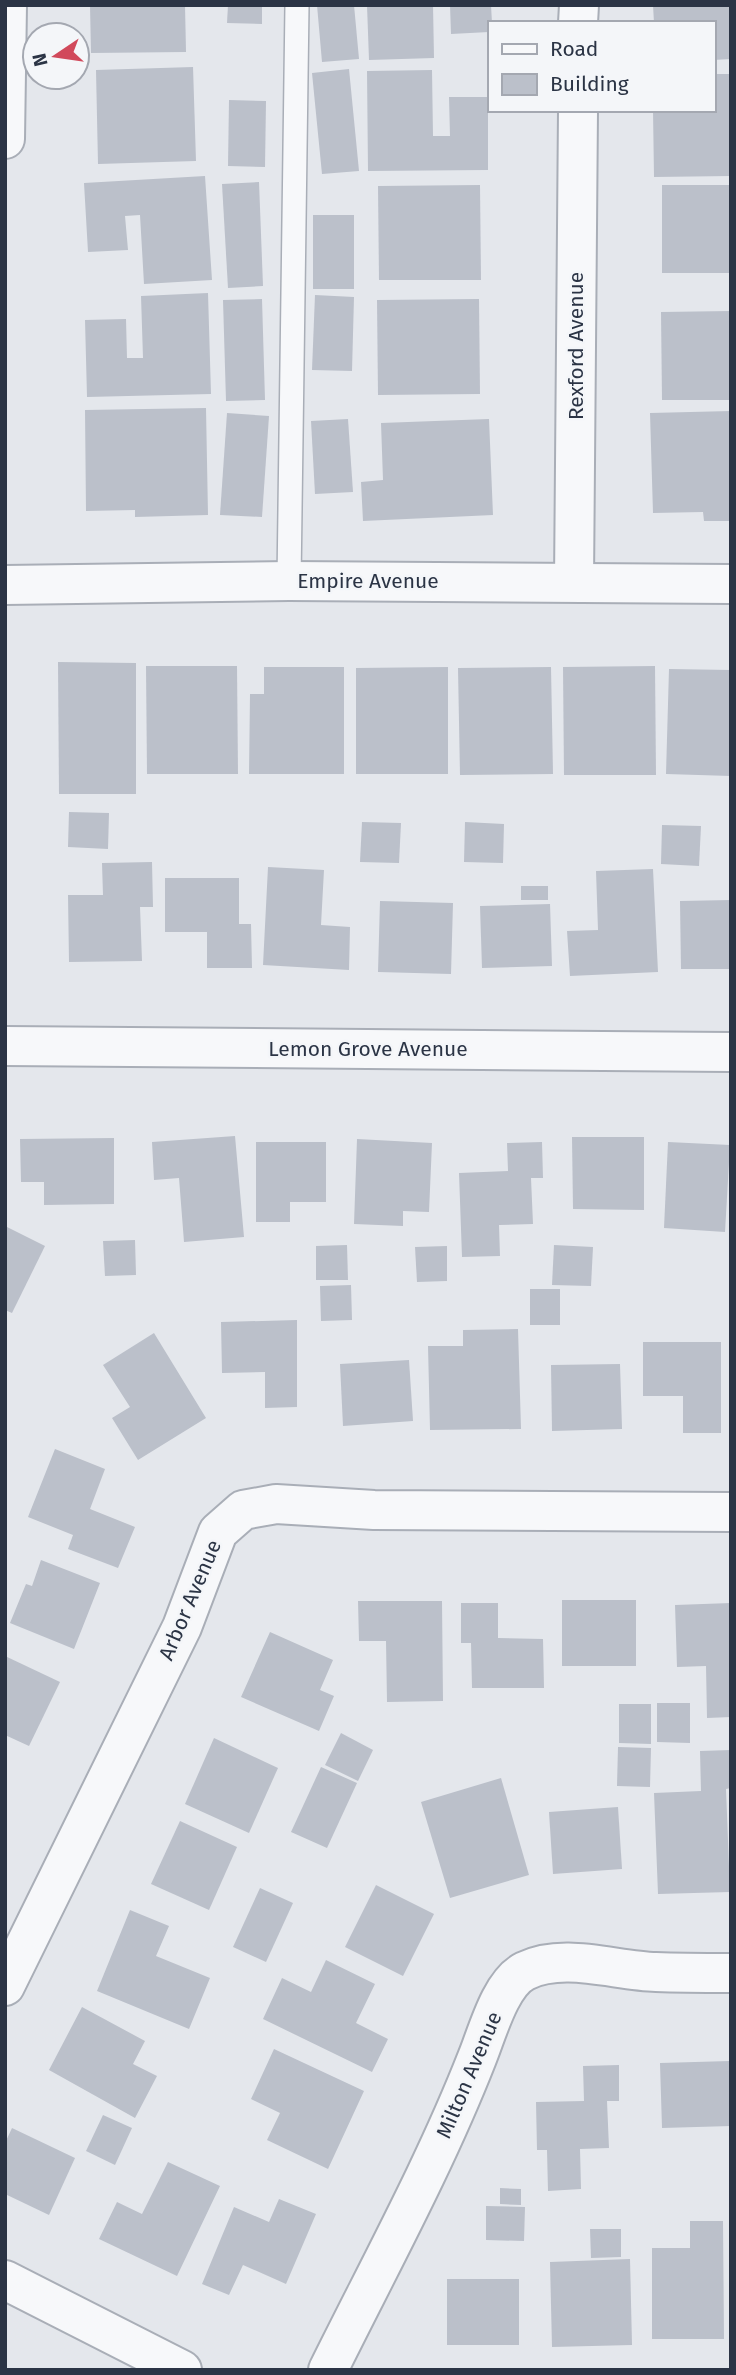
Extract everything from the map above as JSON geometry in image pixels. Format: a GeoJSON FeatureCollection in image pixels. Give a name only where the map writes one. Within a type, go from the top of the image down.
{"type":"FeatureCollection","features":[{"type":"Feature","properties":{"kind":"street"},"geometry":{"type":"LineString","coordinates":[[5,139],[6,10]]}},
{"type":"Feature","properties":{"kind":"street","name":"Rexford Avenue"},"geometry":{"type":"LineString","coordinates":[[574,582],[578,112]]}},
{"type":"Feature","properties":{"kind":"street","name":"Empire Avenue"},"geometry":{"type":"LineString","coordinates":[[5,585],[289,581],[731,584]]}},
{"type":"Feature","properties":{"kind":"street","name":"Lemon Grove Avenue"},"geometry":{"type":"LineString","coordinates":[[5,1046],[731,1052]]}},
{"type":"Feature","properties":{"kind":"street","name":"Arbor Avenue"},"geometry":{"type":"LineString","coordinates":[[5,1986],[182,1627],[218,1532],[243,1510],[276,1504],[374,1510],[731,1512]]}},
{"type":"Feature","properties":{"kind":"street","name":"Milton Avenue"},"geometry":{"type":"LineString","coordinates":[[328,2370],[459,2104],[500,2001],[509,1985],[523,1971],[546,1965],[572,1963],[654,1972],[731,1973]]}},
{"type":"Feature","properties":{"kind":"street"},"geometry":{"type":"LineString","coordinates":[[5,2280],[182,2370]]}},
{"type":"Feature","properties":{"kind":"lane"},"geometry":{"type":"LineString","coordinates":[[289,581],[297,5]]}},
{"type":"Feature","properties":{"kind":"building"},"geometry":{"type":"Polygon","coordinates":[[[90,5],[185,5],[186,52],[91,53],[90,5]]]}},
{"type":"Feature","properties":{"kind":"building"},"geometry":{"type":"Polygon","coordinates":[[[228,5],[262,5],[262,24],[227,23],[228,5]]]}},
{"type":"Feature","properties":{"kind":"building"},"geometry":{"type":"Polygon","coordinates":[[[317,5],[354,5],[359,59],[322,62],[317,5]]]}},
{"type":"Feature","properties":{"kind":"building"},"geometry":{"type":"Polygon","coordinates":[[[367,5],[433,5],[434,58],[369,60],[367,5]]]}},
{"type":"Feature","properties":{"kind":"building"},"geometry":{"type":"Polygon","coordinates":[[[450,5],[491,5],[492,21],[488,21],[488,32],[451,34],[450,5]]]}},
{"type":"Feature","properties":{"kind":"building"},"geometry":{"type":"Polygon","coordinates":[[[653,5],[731,5],[731,59],[715,60],[715,21],[654,21],[653,5]]]}},
{"type":"Feature","properties":{"kind":"building"},"geometry":{"type":"Polygon","coordinates":[[[193,67],[196,161],[98,164],[96,70],[193,67]]]}},
{"type":"Feature","properties":{"kind":"building"},"geometry":{"type":"Polygon","coordinates":[[[349,69],[359,171],[322,174],[312,73],[349,69]]]}},
{"type":"Feature","properties":{"kind":"building"},"geometry":{"type":"Polygon","coordinates":[[[432,70],[433,136],[450,136],[449,97],[488,97],[488,170],[368,171],[367,71],[432,70]]]}},
{"type":"Feature","properties":{"kind":"building"},"geometry":{"type":"Polygon","coordinates":[[[715,74],[731,74],[731,176],[654,177],[653,112],[715,112],[715,74]]]}},
{"type":"Feature","properties":{"kind":"building"},"geometry":{"type":"Polygon","coordinates":[[[229,100],[266,101],[265,167],[228,166],[229,100]]]}},
{"type":"Feature","properties":{"kind":"building"},"geometry":{"type":"Polygon","coordinates":[[[205,176],[212,280],[144,284],[140,215],[125,216],[128,250],[88,252],[84,183],[205,176]]]}},
{"type":"Feature","properties":{"kind":"building"},"geometry":{"type":"Polygon","coordinates":[[[259,182],[263,286],[228,288],[222,184],[259,182]]]}},
{"type":"Feature","properties":{"kind":"building"},"geometry":{"type":"Polygon","coordinates":[[[480,185],[481,280],[379,280],[378,186],[480,185]]]}},
{"type":"Feature","properties":{"kind":"building"},"geometry":{"type":"Polygon","coordinates":[[[662,185],[731,185],[731,273],[662,273],[662,185]]]}},
{"type":"Feature","properties":{"kind":"building"},"geometry":{"type":"Polygon","coordinates":[[[313,215],[354,215],[354,289],[313,289],[313,215]]]}},
{"type":"Feature","properties":{"kind":"building"},"geometry":{"type":"Polygon","coordinates":[[[208,293],[211,394],[87,397],[85,320],[126,319],[127,358],[143,358],[141,296],[208,293]]]}},
{"type":"Feature","properties":{"kind":"building"},"geometry":{"type":"Polygon","coordinates":[[[315,295],[354,297],[352,371],[312,370],[315,295]]]}},
{"type":"Feature","properties":{"kind":"building"},"geometry":{"type":"Polygon","coordinates":[[[262,299],[265,400],[226,401],[223,300],[262,299]]]}},
{"type":"Feature","properties":{"kind":"building"},"geometry":{"type":"Polygon","coordinates":[[[479,299],[480,394],[378,395],[377,300],[479,299]]]}},
{"type":"Feature","properties":{"kind":"building"},"geometry":{"type":"Polygon","coordinates":[[[731,311],[731,400],[662,400],[661,312],[731,311]]]}},
{"type":"Feature","properties":{"kind":"building"},"geometry":{"type":"Polygon","coordinates":[[[206,408],[208,515],[135,517],[135,510],[86,511],[85,410],[206,408]]]}},
{"type":"Feature","properties":{"kind":"building"},"geometry":{"type":"Polygon","coordinates":[[[731,411],[731,521],[704,521],[703,512],[653,513],[650,413],[731,411]]]}},
{"type":"Feature","properties":{"kind":"building"},"geometry":{"type":"Polygon","coordinates":[[[227,413],[269,416],[262,517],[220,515],[227,413]]]}},
{"type":"Feature","properties":{"kind":"building"},"geometry":{"type":"Polygon","coordinates":[[[348,419],[353,492],[315,494],[311,421],[348,419]]]}},
{"type":"Feature","properties":{"kind":"building"},"geometry":{"type":"Polygon","coordinates":[[[489,419],[493,515],[363,521],[361,482],[383,480],[381,423],[489,419]]]}},
{"type":"Feature","properties":{"kind":"building"},"geometry":{"type":"Polygon","coordinates":[[[58,662],[136,663],[136,794],[59,794],[58,662]]]}},
{"type":"Feature","properties":{"kind":"building"},"geometry":{"type":"Polygon","coordinates":[[[146,666],[237,666],[238,774],[147,774],[146,666]]]}},
{"type":"Feature","properties":{"kind":"building"},"geometry":{"type":"Polygon","coordinates":[[[655,666],[656,775],[564,775],[563,667],[655,666]]]}},
{"type":"Feature","properties":{"kind":"building"},"geometry":{"type":"Polygon","coordinates":[[[264,667],[344,667],[344,774],[249,774],[250,694],[264,694],[264,667]]]}},
{"type":"Feature","properties":{"kind":"building"},"geometry":{"type":"Polygon","coordinates":[[[448,667],[448,774],[356,774],[356,668],[448,667]]]}},
{"type":"Feature","properties":{"kind":"building"},"geometry":{"type":"Polygon","coordinates":[[[551,667],[553,774],[460,775],[458,668],[551,667]]]}},
{"type":"Feature","properties":{"kind":"building"},"geometry":{"type":"Polygon","coordinates":[[[669,669],[731,670],[731,776],[666,774],[669,669]]]}},
{"type":"Feature","properties":{"kind":"building"},"geometry":{"type":"Polygon","coordinates":[[[69,812],[109,813],[108,849],[68,847],[69,812]]]}},
{"type":"Feature","properties":{"kind":"building"},"geometry":{"type":"Polygon","coordinates":[[[362,822],[401,823],[399,863],[360,862],[362,822]]]}},
{"type":"Feature","properties":{"kind":"building"},"geometry":{"type":"Polygon","coordinates":[[[465,822],[504,824],[503,863],[464,862],[465,822]]]}},
{"type":"Feature","properties":{"kind":"building"},"geometry":{"type":"Polygon","coordinates":[[[662,825],[701,826],[699,866],[661,864],[662,825]]]}},
{"type":"Feature","properties":{"kind":"building"},"geometry":{"type":"Polygon","coordinates":[[[152,862],[153,907],[140,907],[142,961],[69,962],[68,895],[103,895],[102,863],[152,862]]]}},
{"type":"Feature","properties":{"kind":"building"},"geometry":{"type":"Polygon","coordinates":[[[268,867],[324,870],[321,925],[350,927],[349,970],[263,965],[268,867]]]}},
{"type":"Feature","properties":{"kind":"building"},"geometry":{"type":"Polygon","coordinates":[[[653,869],[658,972],[570,976],[567,931],[598,930],[596,871],[653,869]]]}},
{"type":"Feature","properties":{"kind":"building"},"geometry":{"type":"Polygon","coordinates":[[[165,878],[239,878],[239,924],[251,924],[252,968],[207,968],[207,932],[165,932],[165,878]]]}},
{"type":"Feature","properties":{"kind":"building"},"geometry":{"type":"Polygon","coordinates":[[[521,886],[548,886],[548,900],[521,900],[521,886]]]}},
{"type":"Feature","properties":{"kind":"building"},"geometry":{"type":"Polygon","coordinates":[[[731,900],[731,969],[681,969],[680,901],[731,900]]]}},
{"type":"Feature","properties":{"kind":"building"},"geometry":{"type":"Polygon","coordinates":[[[380,901],[453,903],[451,974],[378,972],[380,901]]]}},
{"type":"Feature","properties":{"kind":"building"},"geometry":{"type":"Polygon","coordinates":[[[550,904],[552,966],[482,968],[480,906],[550,904]]]}},
{"type":"Feature","properties":{"kind":"building"},"geometry":{"type":"Polygon","coordinates":[[[235,1136],[244,1237],[184,1242],[179,1178],[154,1180],[152,1142],[235,1136]]]}},
{"type":"Feature","properties":{"kind":"building"},"geometry":{"type":"Polygon","coordinates":[[[572,1137],[644,1137],[644,1210],[573,1209],[572,1137]]]}},
{"type":"Feature","properties":{"kind":"building"},"geometry":{"type":"Polygon","coordinates":[[[114,1138],[114,1204],[44,1205],[44,1182],[21,1182],[20,1139],[114,1138]]]}},
{"type":"Feature","properties":{"kind":"building"},"geometry":{"type":"Polygon","coordinates":[[[357,1139],[432,1143],[429,1212],[403,1211],[403,1226],[354,1224],[357,1139]]]}},
{"type":"Feature","properties":{"kind":"building"},"geometry":{"type":"Polygon","coordinates":[[[256,1142],[326,1142],[326,1202],[290,1202],[290,1222],[256,1222],[256,1142]]]}},
{"type":"Feature","properties":{"kind":"building"},"geometry":{"type":"Polygon","coordinates":[[[542,1142],[543,1178],[531,1178],[533,1224],[499,1225],[500,1256],[462,1257],[459,1173],[508,1171],[507,1143],[542,1142]]]}},
{"type":"Feature","properties":{"kind":"building"},"geometry":{"type":"Polygon","coordinates":[[[668,1142],[730,1145],[725,1232],[664,1228],[668,1142]]]}},
{"type":"Feature","properties":{"kind":"building"},"geometry":{"type":"Polygon","coordinates":[[[5,1226],[45,1246],[12,1313],[5,1310],[5,1226]]]}},
{"type":"Feature","properties":{"kind":"building"},"geometry":{"type":"Polygon","coordinates":[[[135,1240],[136,1275],[105,1276],[103,1241],[135,1240]]]}},
{"type":"Feature","properties":{"kind":"building"},"geometry":{"type":"Polygon","coordinates":[[[347,1245],[348,1280],[316,1280],[316,1246],[347,1245]]]}},
{"type":"Feature","properties":{"kind":"building"},"geometry":{"type":"Polygon","coordinates":[[[554,1245],[593,1247],[591,1286],[552,1285],[554,1245]]]}},
{"type":"Feature","properties":{"kind":"building"},"geometry":{"type":"Polygon","coordinates":[[[447,1246],[447,1281],[417,1282],[415,1247],[447,1246]]]}},
{"type":"Feature","properties":{"kind":"building"},"geometry":{"type":"Polygon","coordinates":[[[351,1285],[352,1320],[321,1321],[320,1286],[351,1285]]]}},
{"type":"Feature","properties":{"kind":"building"},"geometry":{"type":"Polygon","coordinates":[[[530,1289],[560,1289],[560,1325],[530,1325],[530,1289]]]}},
{"type":"Feature","properties":{"kind":"building"},"geometry":{"type":"Polygon","coordinates":[[[297,1320],[297,1407],[265,1408],[265,1372],[222,1373],[221,1322],[297,1320]]]}},
{"type":"Feature","properties":{"kind":"building"},"geometry":{"type":"Polygon","coordinates":[[[518,1329],[521,1429],[430,1430],[428,1346],[463,1346],[463,1330],[518,1329]]]}},
{"type":"Feature","properties":{"kind":"building"},"geometry":{"type":"Polygon","coordinates":[[[154,1333],[206,1418],[138,1460],[112,1418],[130,1407],[103,1365],[154,1333]]]}},
{"type":"Feature","properties":{"kind":"building"},"geometry":{"type":"Polygon","coordinates":[[[643,1342],[721,1342],[721,1433],[683,1433],[683,1396],[643,1396],[643,1342]]]}},
{"type":"Feature","properties":{"kind":"building"},"geometry":{"type":"Polygon","coordinates":[[[409,1360],[413,1421],[343,1426],[340,1364],[409,1360]]]}},
{"type":"Feature","properties":{"kind":"building"},"geometry":{"type":"Polygon","coordinates":[[[620,1364],[622,1429],[552,1431],[551,1365],[620,1364]]]}},
{"type":"Feature","properties":{"kind":"building"},"geometry":{"type":"Polygon","coordinates":[[[55,1449],[105,1469],[90,1509],[135,1527],[118,1568],[68,1549],[73,1535],[28,1517],[55,1449]]]}},
{"type":"Feature","properties":{"kind":"building"},"geometry":{"type":"Polygon","coordinates":[[[41,1560],[100,1583],[74,1649],[10,1623],[26,1584],[32,1586],[41,1560]]]}},
{"type":"Feature","properties":{"kind":"building"},"geometry":{"type":"Polygon","coordinates":[[[562,1600],[636,1600],[636,1666],[562,1666],[562,1600]]]}},
{"type":"Feature","properties":{"kind":"building"},"geometry":{"type":"Polygon","coordinates":[[[358,1601],[442,1601],[443,1701],[387,1702],[386,1641],[359,1641],[358,1601]]]}},
{"type":"Feature","properties":{"kind":"building"},"geometry":{"type":"Polygon","coordinates":[[[461,1603],[498,1603],[498,1638],[543,1639],[544,1688],[472,1688],[471,1643],[461,1643],[461,1603]]]}},
{"type":"Feature","properties":{"kind":"building"},"geometry":{"type":"Polygon","coordinates":[[[731,1603],[731,1717],[707,1718],[706,1666],[677,1667],[675,1605],[731,1603]]]}},
{"type":"Feature","properties":{"kind":"building"},"geometry":{"type":"Polygon","coordinates":[[[270,1632],[333,1660],[320,1690],[334,1696],[319,1731],[241,1697],[270,1632]]]}},
{"type":"Feature","properties":{"kind":"building"},"geometry":{"type":"Polygon","coordinates":[[[5,1656],[60,1682],[29,1746],[5,1735],[5,1656]]]}},
{"type":"Feature","properties":{"kind":"building"},"geometry":{"type":"Polygon","coordinates":[[[657,1703],[690,1703],[690,1743],[657,1742],[657,1703]]]}},
{"type":"Feature","properties":{"kind":"building"},"geometry":{"type":"Polygon","coordinates":[[[619,1704],[651,1704],[651,1744],[619,1743],[619,1704]]]}},
{"type":"Feature","properties":{"kind":"building"},"geometry":{"type":"Polygon","coordinates":[[[341,1733],[373,1750],[358,1781],[325,1765],[341,1733]]]}},
{"type":"Feature","properties":{"kind":"building"},"geometry":{"type":"Polygon","coordinates":[[[214,1738],[278,1768],[249,1833],[185,1804],[214,1738]]]}},
{"type":"Feature","properties":{"kind":"building"},"geometry":{"type":"Polygon","coordinates":[[[618,1747],[651,1748],[650,1787],[617,1786],[618,1747]]]}},
{"type":"Feature","properties":{"kind":"building"},"geometry":{"type":"Polygon","coordinates":[[[731,1750],[731,1788],[726,1789],[730,1892],[658,1894],[654,1793],[701,1791],[700,1751],[731,1750]]]}},
{"type":"Feature","properties":{"kind":"building"},"geometry":{"type":"Polygon","coordinates":[[[321,1767],[357,1783],[327,1848],[291,1832],[321,1767]]]}},
{"type":"Feature","properties":{"kind":"building"},"geometry":{"type":"Polygon","coordinates":[[[501,1778],[529,1875],[450,1898],[421,1802],[501,1778]]]}},
{"type":"Feature","properties":{"kind":"building"},"geometry":{"type":"Polygon","coordinates":[[[618,1807],[622,1869],[553,1874],[549,1812],[618,1807]]]}},
{"type":"Feature","properties":{"kind":"building"},"geometry":{"type":"Polygon","coordinates":[[[180,1821],[237,1847],[209,1910],[151,1884],[180,1821]]]}},
{"type":"Feature","properties":{"kind":"building"},"geometry":{"type":"Polygon","coordinates":[[[376,1885],[434,1914],[403,1976],[345,1947],[376,1885]]]}},
{"type":"Feature","properties":{"kind":"building"},"geometry":{"type":"Polygon","coordinates":[[[260,1888],[293,1903],[266,1962],[233,1947],[260,1888]]]}},
{"type":"Feature","properties":{"kind":"building"},"geometry":{"type":"Polygon","coordinates":[[[130,1910],[169,1926],[156,1956],[210,1978],[189,2029],[97,1991],[130,1910]]]}},
{"type":"Feature","properties":{"kind":"building"},"geometry":{"type":"Polygon","coordinates":[[[326,1960],[375,1984],[356,2023],[388,2039],[372,2072],[263,2019],[282,1978],[311,1992],[326,1960]]]}},
{"type":"Feature","properties":{"kind":"building"},"geometry":{"type":"Polygon","coordinates":[[[82,2007],[145,2041],[133,2064],[157,2076],[135,2118],[49,2070],[82,2007]]]}},
{"type":"Feature","properties":{"kind":"building"},"geometry":{"type":"Polygon","coordinates":[[[274,2049],[364,2091],[328,2169],[267,2140],[280,2113],[251,2099],[274,2049]]]}},
{"type":"Feature","properties":{"kind":"building"},"geometry":{"type":"Polygon","coordinates":[[[730,2061],[731,2126],[662,2128],[660,2063],[730,2061]]]}},
{"type":"Feature","properties":{"kind":"building"},"geometry":{"type":"Polygon","coordinates":[[[619,2065],[619,2101],[607,2101],[609,2148],[580,2149],[581,2189],[548,2191],[547,2150],[537,2150],[536,2102],[584,2101],[583,2066],[619,2065]]]}},
{"type":"Feature","properties":{"kind":"building"},"geometry":{"type":"Polygon","coordinates":[[[103,2115],[132,2128],[115,2165],[86,2151],[103,2115]]]}},
{"type":"Feature","properties":{"kind":"building"},"geometry":{"type":"Polygon","coordinates":[[[12,2128],[75,2158],[49,2215],[5,2194],[5,2143],[12,2128]]]}},
{"type":"Feature","properties":{"kind":"building"},"geometry":{"type":"Polygon","coordinates":[[[168,2162],[220,2186],[177,2276],[99,2239],[117,2202],[142,2214],[168,2162]]]}},
{"type":"Feature","properties":{"kind":"building"},"geometry":{"type":"Polygon","coordinates":[[[500,2188],[521,2189],[521,2205],[500,2204],[500,2188]]]}},
{"type":"Feature","properties":{"kind":"building"},"geometry":{"type":"Polygon","coordinates":[[[279,2199],[316,2214],[286,2284],[243,2265],[229,2295],[202,2284],[234,2207],[269,2222],[279,2199]]]}},
{"type":"Feature","properties":{"kind":"building"},"geometry":{"type":"Polygon","coordinates":[[[486,2206],[525,2207],[524,2241],[486,2240],[486,2206]]]}},
{"type":"Feature","properties":{"kind":"building"},"geometry":{"type":"Polygon","coordinates":[[[690,2221],[723,2221],[724,2339],[652,2339],[652,2248],[690,2248],[690,2221]]]}},
{"type":"Feature","properties":{"kind":"building"},"geometry":{"type":"Polygon","coordinates":[[[590,2229],[621,2229],[621,2257],[591,2258],[590,2229]]]}},
{"type":"Feature","properties":{"kind":"building"},"geometry":{"type":"Polygon","coordinates":[[[630,2259],[632,2345],[552,2347],[550,2262],[630,2259]]]}},
{"type":"Feature","properties":{"kind":"building"},"geometry":{"type":"Polygon","coordinates":[[[447,2279],[519,2279],[519,2345],[447,2345],[447,2279]]]}}]}
